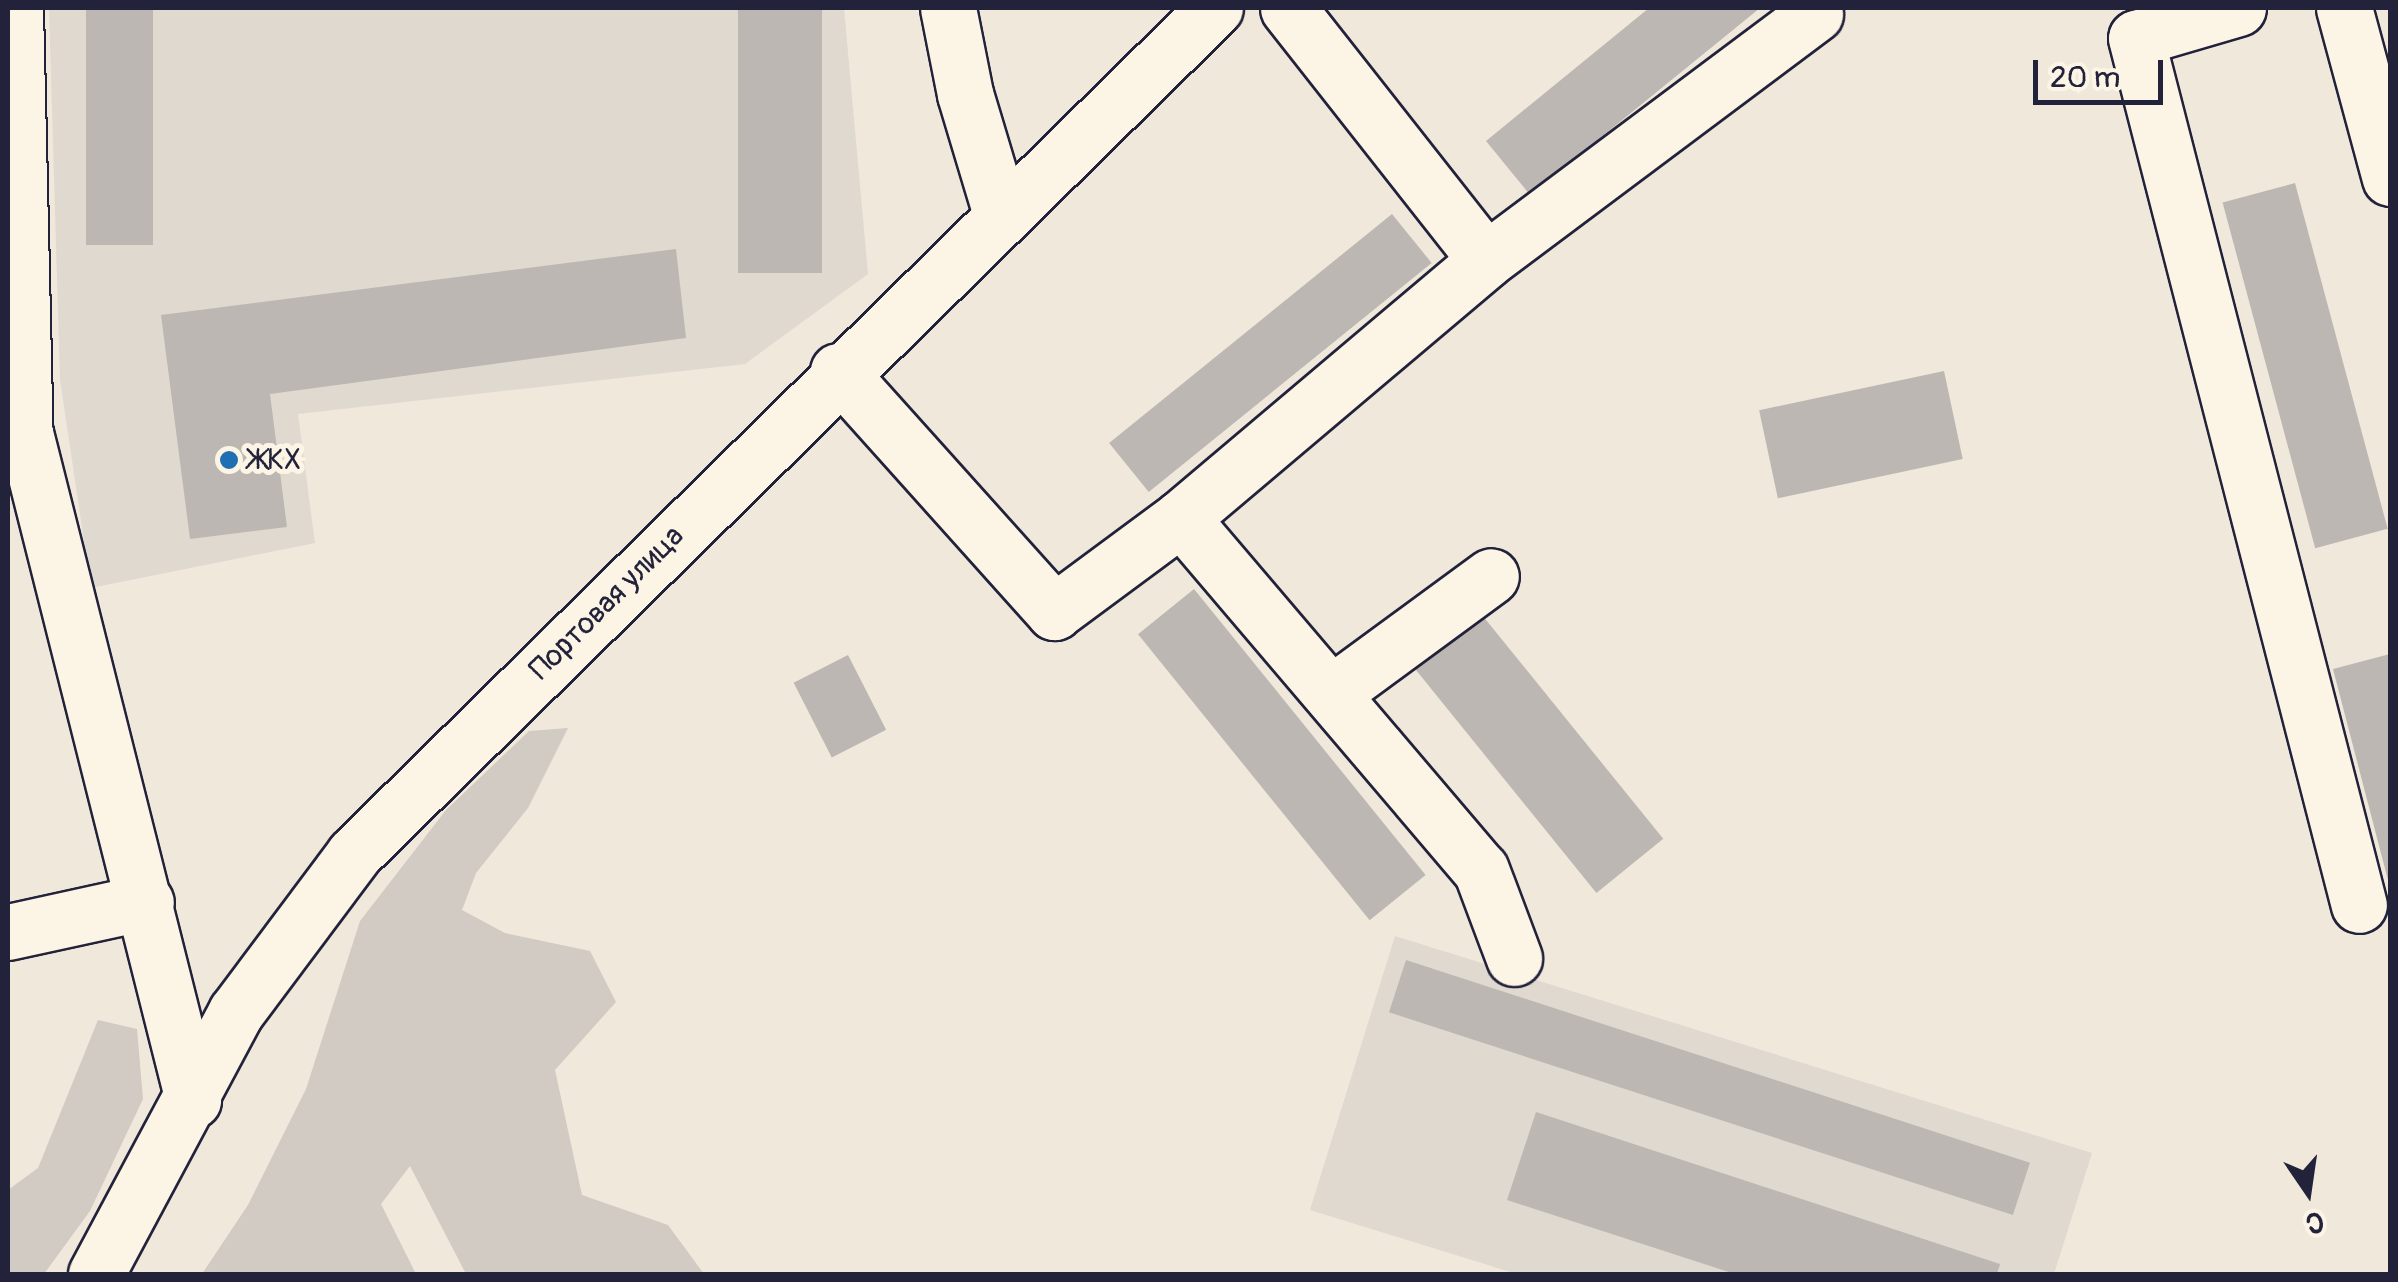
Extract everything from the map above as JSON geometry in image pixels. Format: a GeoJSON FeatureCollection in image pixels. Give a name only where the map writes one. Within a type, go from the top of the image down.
{"type":"FeatureCollection","features":[{"type":"Feature","properties":{"kind":"street"},"geometry":{"type":"LineString","coordinates":[[15,8],[16,435],[146,902],[193,1100]]}},
{"type":"Feature","properties":{"kind":"street"},"geometry":{"type":"LineString","coordinates":[[948,8],[965,94],[1001,214]]}},
{"type":"Feature","properties":{"kind":"street","name":"Портовая улица"},"geometry":{"type":"LineString","coordinates":[[96,1274],[193,1100],[236,1012],[354,854],[838,371],[1215,8]]}},
{"type":"Feature","properties":{"kind":"street"},"geometry":{"type":"LineString","coordinates":[[1288,8],[1486,260]]}},
{"type":"Feature","properties":{"kind":"street"},"geometry":{"type":"LineString","coordinates":[[2238,8],[2136,38],[2360,905]]}},
{"type":"Feature","properties":{"kind":"street"},"geometry":{"type":"LineString","coordinates":[[2344,8],[2390,178]]}},
{"type":"Feature","properties":{"kind":"street"},"geometry":{"type":"LineString","coordinates":[[838,371],[1054,612],[1181,518],[1486,260],[1815,14]]}},
{"type":"Feature","properties":{"kind":"street"},"geometry":{"type":"LineString","coordinates":[[1181,518],[1481,870],[1514,958]]}},
{"type":"Feature","properties":{"kind":"street"},"geometry":{"type":"LineString","coordinates":[[1332,693],[1492,576]]}},
{"type":"Feature","properties":{"kind":"street"},"geometry":{"type":"LineString","coordinates":[[8,932],[146,902]]}},
{"type":"Feature","properties":{"kind":"shaded area"},"geometry":{"type":"Polygon","coordinates":[[[49,8],[844,8],[868,274],[745,364],[298,414],[315,543],[91,588],[60,380],[49,8]]]}},
{"type":"Feature","properties":{"kind":"shaded area"},"geometry":{"type":"Polygon","coordinates":[[[568,728],[528,808],[476,873],[462,910],[505,933],[590,951],[616,1002],[555,1070],[582,1195],[668,1225],[704,1274],[466,1274],[410,1166],[381,1204],[416,1274],[202,1274],[248,1205],[306,1089],[360,921],[446,810],[529,731],[568,728]]]}},
{"type":"Feature","properties":{"kind":"shaded area"},"geometry":{"type":"Polygon","coordinates":[[[1395,936],[2092,1153],[2054,1274],[1517,1274],[1310,1210],[1395,936]]]}},
{"type":"Feature","properties":{"kind":"shaded area"},"geometry":{"type":"Polygon","coordinates":[[[98,1020],[137,1029],[143,1099],[90,1211],[44,1274],[8,1274],[8,1190],[38,1168],[98,1020]]]}},
{"type":"Feature","properties":{"kind":"building"},"geometry":{"type":"Polygon","coordinates":[[[86,8],[153,8],[153,245],[86,245],[86,8]]]}},
{"type":"Feature","properties":{"kind":"building"},"geometry":{"type":"Polygon","coordinates":[[[738,8],[822,8],[822,273],[738,273],[738,8]]]}},
{"type":"Feature","properties":{"kind":"building"},"geometry":{"type":"Polygon","coordinates":[[[1649,8],[1760,8],[1530,195],[1486,141],[1649,8]]]}},
{"type":"Feature","properties":{"kind":"building"},"geometry":{"type":"Polygon","coordinates":[[[2295,183],[2388,529],[2315,548],[2223,202],[2295,183]]]}},
{"type":"Feature","properties":{"kind":"building"},"geometry":{"type":"Polygon","coordinates":[[[1392,214],[1432,263],[1149,492],[1109,443],[1392,214]]]}},
{"type":"Feature","properties":{"kind":"building"},"geometry":{"type":"Polygon","coordinates":[[[676,249],[686,338],[270,394],[287,527],[190,539],[161,315],[676,249]]]}},
{"type":"Feature","properties":{"kind":"building"},"geometry":{"type":"Polygon","coordinates":[[[1944,371],[1963,459],[1778,498],[1759,410],[1944,371]]]}},
{"type":"Feature","properties":{"kind":"building"},"geometry":{"type":"Polygon","coordinates":[[[1194,589],[1426,875],[1370,920],[1138,634],[1194,589]]]}},
{"type":"Feature","properties":{"kind":"building"},"geometry":{"type":"Polygon","coordinates":[[[1482,615],[1663,839],[1596,893],[1415,669],[1482,615]]]}},
{"type":"Feature","properties":{"kind":"building"},"geometry":{"type":"Polygon","coordinates":[[[2390,654],[2390,884],[2389,884],[2333,669],[2390,654]]]}},
{"type":"Feature","properties":{"kind":"building"},"geometry":{"type":"Polygon","coordinates":[[[848,655],[886,730],[832,758],[794,683],[848,655]]]}},
{"type":"Feature","properties":{"kind":"building"},"geometry":{"type":"Polygon","coordinates":[[[1406,960],[2030,1163],[2013,1215],[1389,1012],[1406,960]]]}},
{"type":"Feature","properties":{"kind":"building"},"geometry":{"type":"Polygon","coordinates":[[[1536,1112],[2000,1264],[1997,1274],[1735,1274],[1507,1200],[1536,1112]]]}},
{"type":"Feature","properties":{"kind":"place","name":"ЖКХ"},"geometry":{"type":"Point","coordinates":[229,460]}}]}
